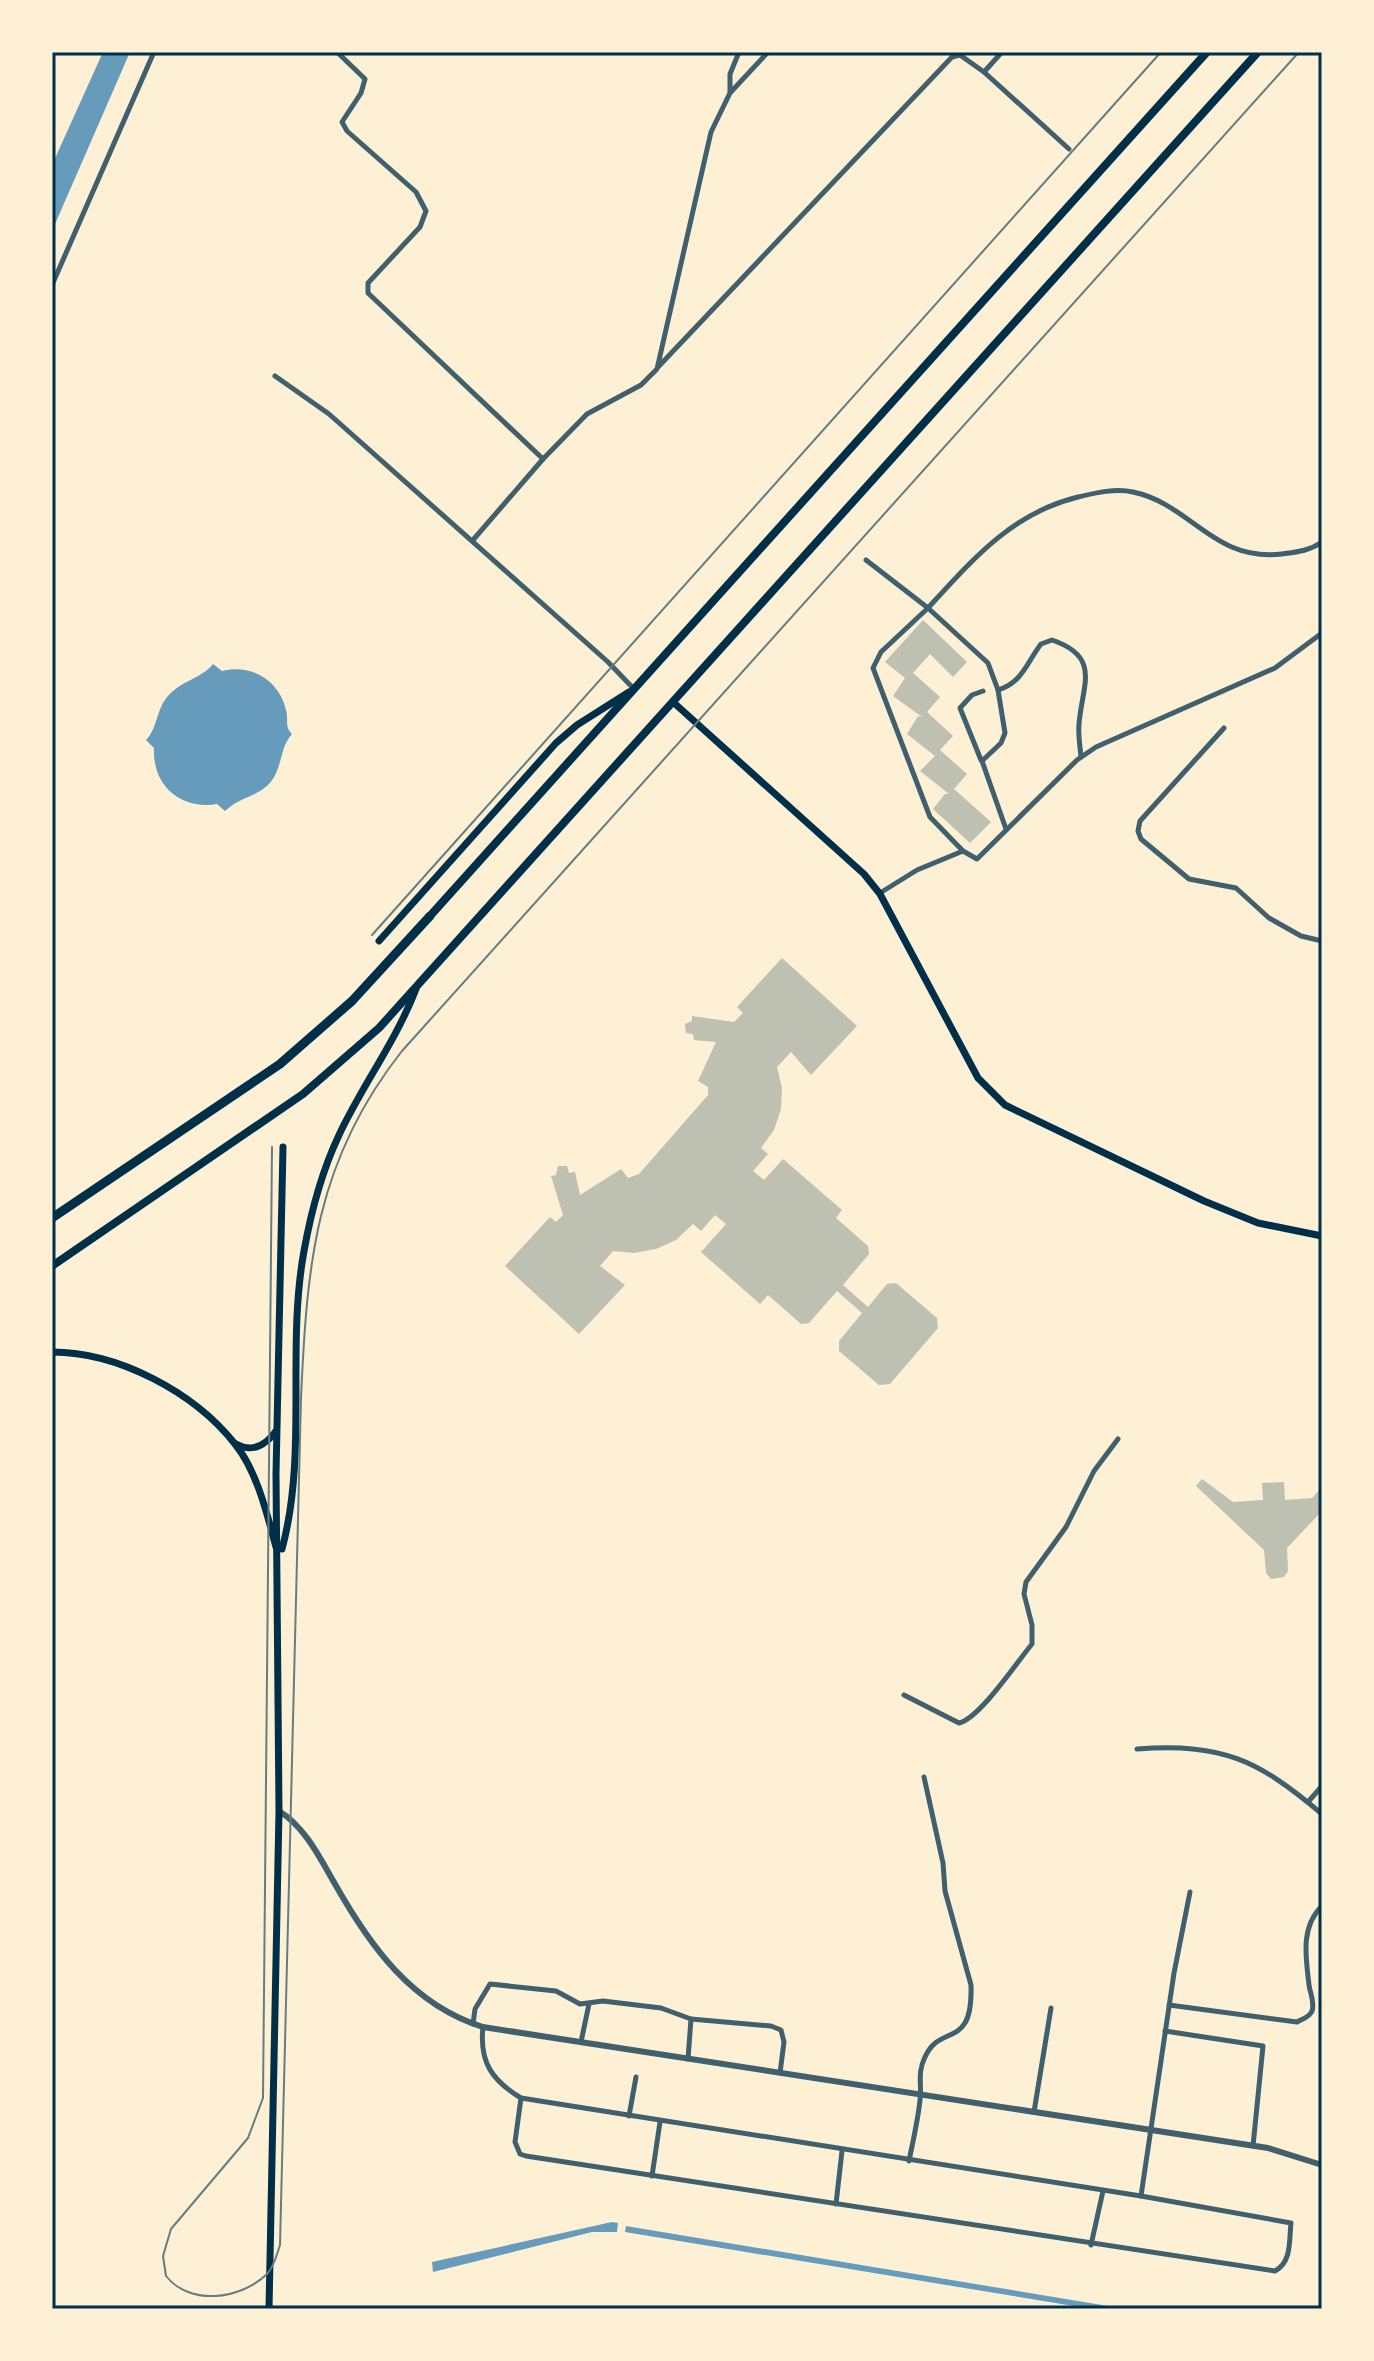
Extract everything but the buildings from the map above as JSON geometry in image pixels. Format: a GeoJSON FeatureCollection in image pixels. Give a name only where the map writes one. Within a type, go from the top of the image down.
{"type":"FeatureCollection","features":[{"type":"Feature","properties":{"kind":"highway"},"geometry":{"type":"LineString","coordinates":[[52,1218],[280,1064],[352,1001],[1207,52]]}},
{"type":"Feature","properties":{"kind":"highway"},"geometry":{"type":"LineString","coordinates":[[52,1266],[303,1094],[379,1028],[1258,52]]}},
{"type":"Feature","properties":{"kind":"main road"},"geometry":{"type":"LineString","coordinates":[[379,941],[556,743],[577,725],[634,689]]}},
{"type":"Feature","properties":{"kind":"main road"},"geometry":{"type":"LineString","coordinates":[[673,702],[843,855],[880,894],[978,1078],[1005,1105],[1218,1207],[1258,1223],[1322,1236]]}},
{"type":"Feature","properties":{"kind":"main road"},"geometry":{"type":"LineString","coordinates":[[279,1559],[286,1534],[292,1469],[296,1305],[315,1202],[340,1133],[401,1030],[416,989]]}},
{"type":"Feature","properties":{"kind":"main road"},"geometry":{"type":"LineString","coordinates":[[269,2309],[279,1811],[277,1430],[283,1147]]}},
{"type":"Feature","properties":{"kind":"main road"},"geometry":{"type":"LineString","coordinates":[[53,1351],[92,1356],[150,1378],[183,1398],[244,1448],[262,1445],[277,1430]]}},
{"type":"Feature","properties":{"kind":"main road"},"geometry":{"type":"LineString","coordinates":[[235,1443],[267,1514],[279,1559]]}},
{"type":"Feature","properties":{"kind":"street"},"geometry":{"type":"LineString","coordinates":[[52,285],[154,52]]}},
{"type":"Feature","properties":{"kind":"street"},"geometry":{"type":"LineString","coordinates":[[337,52],[365,79],[361,93],[342,122],[416,192],[426,211],[420,227],[374,274],[368,283],[368,293],[543,459]]}},
{"type":"Feature","properties":{"kind":"street"},"geometry":{"type":"LineString","coordinates":[[730,93],[730,74],[739,52]]}},
{"type":"Feature","properties":{"kind":"street"},"geometry":{"type":"LineString","coordinates":[[657,369],[706,150],[730,93],[768,52]]}},
{"type":"Feature","properties":{"kind":"street"},"geometry":{"type":"LineString","coordinates":[[984,72],[1002,52]]}},
{"type":"Feature","properties":{"kind":"street"},"geometry":{"type":"LineString","coordinates":[[473,540],[543,459],[587,414],[641,385],[657,369],[952,57],[960,55],[984,72],[1069,149]]}},
{"type":"Feature","properties":{"kind":"street"},"geometry":{"type":"LineString","coordinates":[[275,376],[329,414],[473,540],[634,689]]}},
{"type":"Feature","properties":{"kind":"street"},"geometry":{"type":"LineString","coordinates":[[1322,542],[1310,550],[1248,555],[1223,545],[1166,508],[1133,492],[1099,492],[1063,501],[1023,517],[979,552],[928,608],[881,652],[873,668],[930,817],[963,851],[977,859],[1081,758],[1133,730],[1275,668],[1322,633]]}},
{"type":"Feature","properties":{"kind":"street"},"geometry":{"type":"LineString","coordinates":[[866,560],[928,608],[988,663],[998,690],[1005,733],[1001,743],[982,761]]}},
{"type":"Feature","properties":{"kind":"street"},"geometry":{"type":"LineString","coordinates":[[998,690],[1012,686],[1027,669],[1041,644],[1052,640],[1070,646],[1082,660],[1086,676],[1079,723],[1081,758]]}},
{"type":"Feature","properties":{"kind":"street"},"geometry":{"type":"LineString","coordinates":[[983,691],[972,695],[960,708],[1006,829]]}},
{"type":"Feature","properties":{"kind":"street"},"geometry":{"type":"LineString","coordinates":[[1224,728],[1140,821],[1138,831],[1172,868],[1189,879],[1236,888],[1269,918],[1301,936],[1322,941]]}},
{"type":"Feature","properties":{"kind":"street"},"geometry":{"type":"LineString","coordinates":[[880,894],[917,870],[963,851]]}},
{"type":"Feature","properties":{"kind":"street"},"geometry":{"type":"LineString","coordinates":[[904,1695],[959,1723],[967,1721],[993,1691],[1032,1644],[1032,1625],[1024,1594],[1026,1582],[1066,1527],[1094,1471],[1118,1439]]}},
{"type":"Feature","properties":{"kind":"street"},"geometry":{"type":"LineString","coordinates":[[1137,1749],[1167,1747],[1225,1752],[1257,1767],[1322,1814]]}},
{"type":"Feature","properties":{"kind":"street"},"geometry":{"type":"LineString","coordinates":[[909,2161],[921,2096],[918,2075],[926,2054],[961,2028],[971,2016],[972,2001],[971,1985],[945,1891],[943,1863],[924,1777]]}},
{"type":"Feature","properties":{"kind":"street"},"geometry":{"type":"LineString","coordinates":[[1308,1802],[1322,1786]]}},
{"type":"Feature","properties":{"kind":"street"},"geometry":{"type":"LineString","coordinates":[[279,1811],[294,1822],[316,1852],[391,1969],[438,2007],[473,2024],[1253,2146],[1297,2155],[1322,2165]]}},
{"type":"Feature","properties":{"kind":"street"},"geometry":{"type":"LineString","coordinates":[[1141,2196],[1169,2005],[1190,1892]]}},
{"type":"Feature","properties":{"kind":"street"},"geometry":{"type":"LineString","coordinates":[[1312,2011],[1307,1929],[1322,1906]]}},
{"type":"Feature","properties":{"kind":"street"},"geometry":{"type":"LineString","coordinates":[[473,2024],[475,2009],[490,1984],[556,1991],[569,2001],[589,2004],[603,2001],[661,2008],[691,2019],[703,2017],[781,2030],[784,2042],[780,2073]]}},
{"type":"Feature","properties":{"kind":"street"},"geometry":{"type":"LineString","coordinates":[[581,2042],[589,2004]]}},
{"type":"Feature","properties":{"kind":"street"},"geometry":{"type":"LineString","coordinates":[[1169,2005],[1297,2022],[1322,2006]]}},
{"type":"Feature","properties":{"kind":"street"},"geometry":{"type":"LineString","coordinates":[[1034,2113],[1051,2008]]}},
{"type":"Feature","properties":{"kind":"street"},"geometry":{"type":"LineString","coordinates":[[688,2059],[691,2019]]}},
{"type":"Feature","properties":{"kind":"street"},"geometry":{"type":"LineString","coordinates":[[483,2027],[481,2039],[490,2071],[498,2084],[521,2098],[1141,2196],[1291,2223],[1285,2264],[1275,2271],[1091,2245],[520,2154],[515,2142],[521,2098]]}},
{"type":"Feature","properties":{"kind":"street"},"geometry":{"type":"LineString","coordinates":[[1165,2031],[1263,2046],[1253,2146]]}},
{"type":"Feature","properties":{"kind":"street"},"geometry":{"type":"LineString","coordinates":[[629,2116],[636,2077]]}},
{"type":"Feature","properties":{"kind":"street"},"geometry":{"type":"LineString","coordinates":[[652,2176],[660,2122]]}},
{"type":"Feature","properties":{"kind":"street"},"geometry":{"type":"LineString","coordinates":[[836,2204],[842,2151]]}},
{"type":"Feature","properties":{"kind":"street"},"geometry":{"type":"LineString","coordinates":[[1091,2245],[1103,2191]]}},
{"type":"Feature","properties":{"kind":"water"},"geometry":{"type":"Polygon","coordinates":[[[103,52],[130,52],[52,231],[52,165],[103,52]]]}},
{"type":"Feature","properties":{"kind":"water"},"geometry":{"type":"Polygon","coordinates":[[[213,664],[222,671],[254,672],[271,683],[282,699],[287,726],[292,734],[268,785],[225,811],[217,804],[191,803],[171,792],[158,773],[154,748],[146,740],[168,696],[213,664]]]}},
{"type":"Feature","properties":{"kind":"water"},"geometry":{"type":"Polygon","coordinates":[[[618,2223],[617,2232],[592,2232],[433,2272],[432,2262],[618,2223]]]}},
{"type":"Feature","properties":{"kind":"water"},"geometry":{"type":"Polygon","coordinates":[[[626,2226],[1126,2309],[1092,2309],[625,2232],[626,2226]]]}},
{"type":"Feature","properties":{"kind":"tram line"},"geometry":{"type":"LineString","coordinates":[[372,935],[1161,52]]}},
{"type":"Feature","properties":{"kind":"tram line"},"geometry":{"type":"LineString","coordinates":[[272,1147],[263,2098],[248,2138],[171,2229],[163,2256],[166,2276],[176,2286],[188,2292],[215,2296],[243,2290],[256,2283],[269,2271],[280,2245],[303,1349],[321,1216],[333,1174],[350,1133],[373,1092],[402,1051],[1299,52]]}}]}
